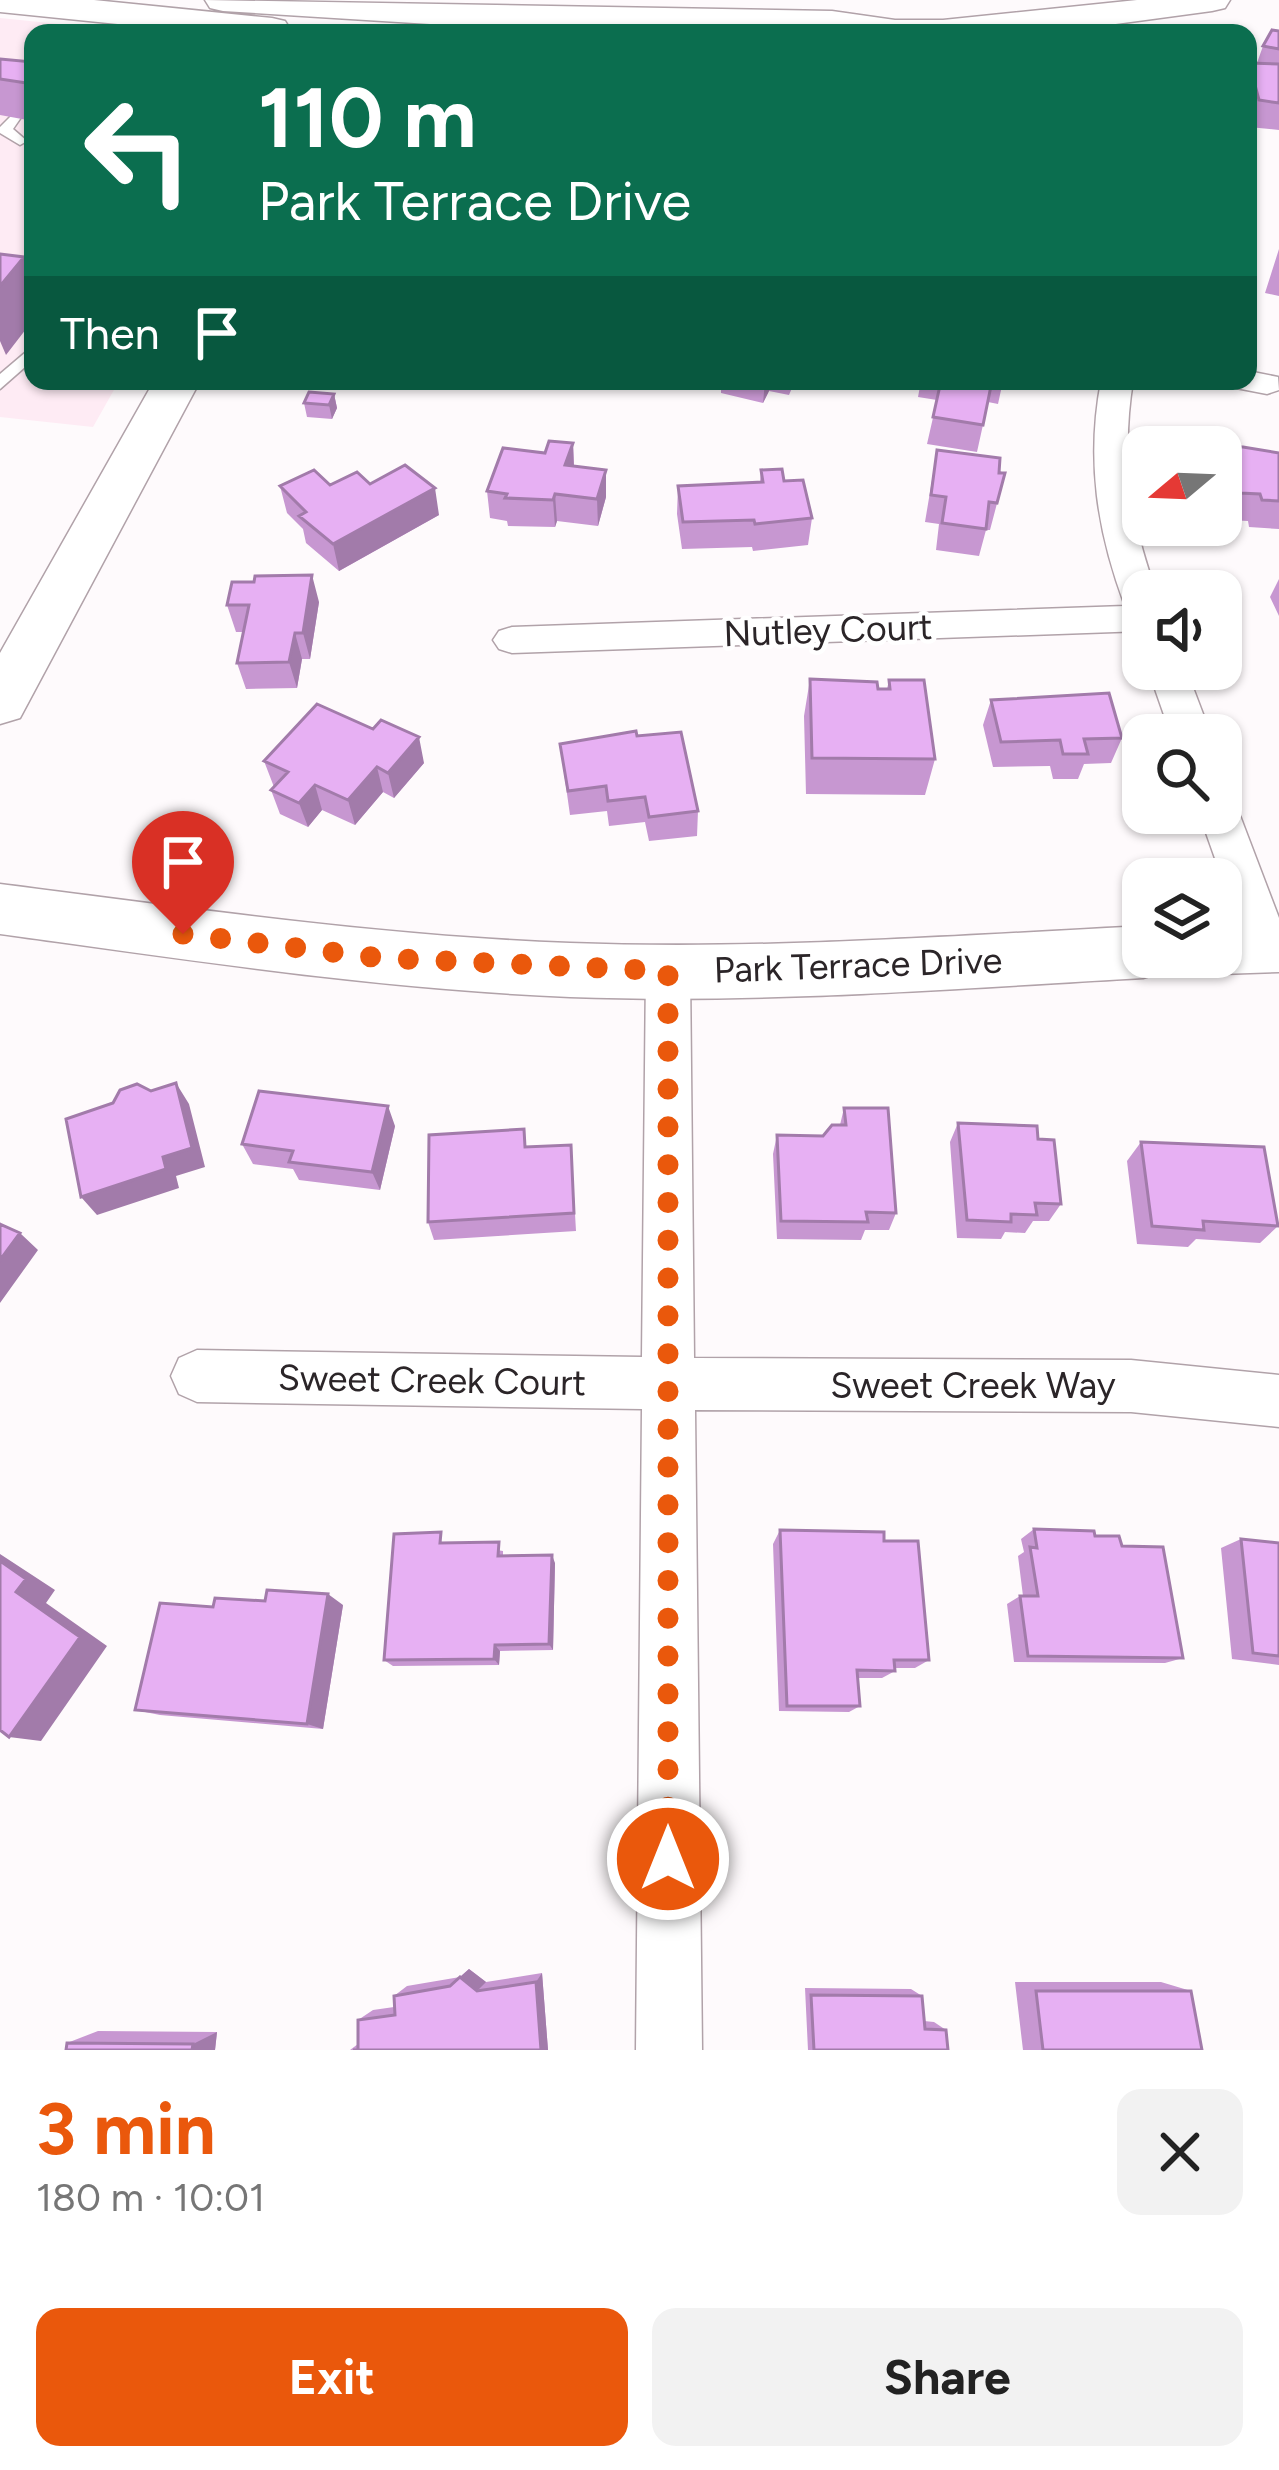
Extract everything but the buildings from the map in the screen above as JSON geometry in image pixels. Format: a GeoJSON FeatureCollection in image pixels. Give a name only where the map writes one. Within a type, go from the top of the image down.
{"type":"FeatureCollection","features":[{"type":"Feature","properties":{"kind":"main road"},"geometry":{"type":"LineString","coordinates":[[223,0],[595,22],[848,24]]}},
{"type":"Feature","properties":{"kind":"main road"},"geometry":{"type":"LineString","coordinates":[[1022,24],[1212,0]]}},
{"type":"Feature","properties":{"kind":"main road"},"geometry":{"type":"LineString","coordinates":[[0,1],[229,24]]}},
{"type":"Feature","properties":{"kind":"main road"},"geometry":{"type":"LineString","coordinates":[[0,703],[172,390]]}},
{"type":"Feature","properties":{"kind":"main road","name":"Park Terrace Drive"},"geometry":{"type":"LineString","coordinates":[[0,909],[381,958],[668,971],[1122,953]]}},
{"type":"Feature","properties":{"kind":"street"},"geometry":{"type":"LineString","coordinates":[[1115,390],[1106,444],[1108,483],[1133,570]]}},
{"type":"Feature","properties":{"kind":"street","name":"Nutley Court"},"geometry":{"type":"LineString","coordinates":[[512,640],[1122,619]]}},
{"type":"Feature","properties":{"kind":"street"},"geometry":{"type":"LineString","coordinates":[[1225,834],[1256,947]]}},
{"type":"Feature","properties":{"kind":"street"},"geometry":{"type":"LineString","coordinates":[[668,971],[669,2050]]}},
{"type":"Feature","properties":{"kind":"street","name":"Sweet Creek Court"},"geometry":{"type":"LineString","coordinates":[[197,1376],[667,1383]]}},
{"type":"Feature","properties":{"kind":"street","name":"Sweet Creek Way"},"geometry":{"type":"LineString","coordinates":[[667,1383],[1131,1386],[1279,1401]]}},
{"type":"Feature","properties":{"kind":"lane"},"geometry":{"type":"LineString","coordinates":[[15,116],[5,130],[20,141]]}},
{"type":"Feature","properties":{"kind":"lane"},"geometry":{"type":"LineString","coordinates":[[0,384],[24,360]]}},
{"type":"Feature","properties":{"kind":"shaded area"},"geometry":{"type":"Polygon","coordinates":[[[0,18],[59,24],[24,24],[24,390],[114,390],[93,427],[0,417],[0,18]]]}},
{"type":"Feature","properties":{"kind":"route"},"geometry":{"type":"LineString","coordinates":[[183,934],[381,958],[668,971],[668,1859]]}}]}
